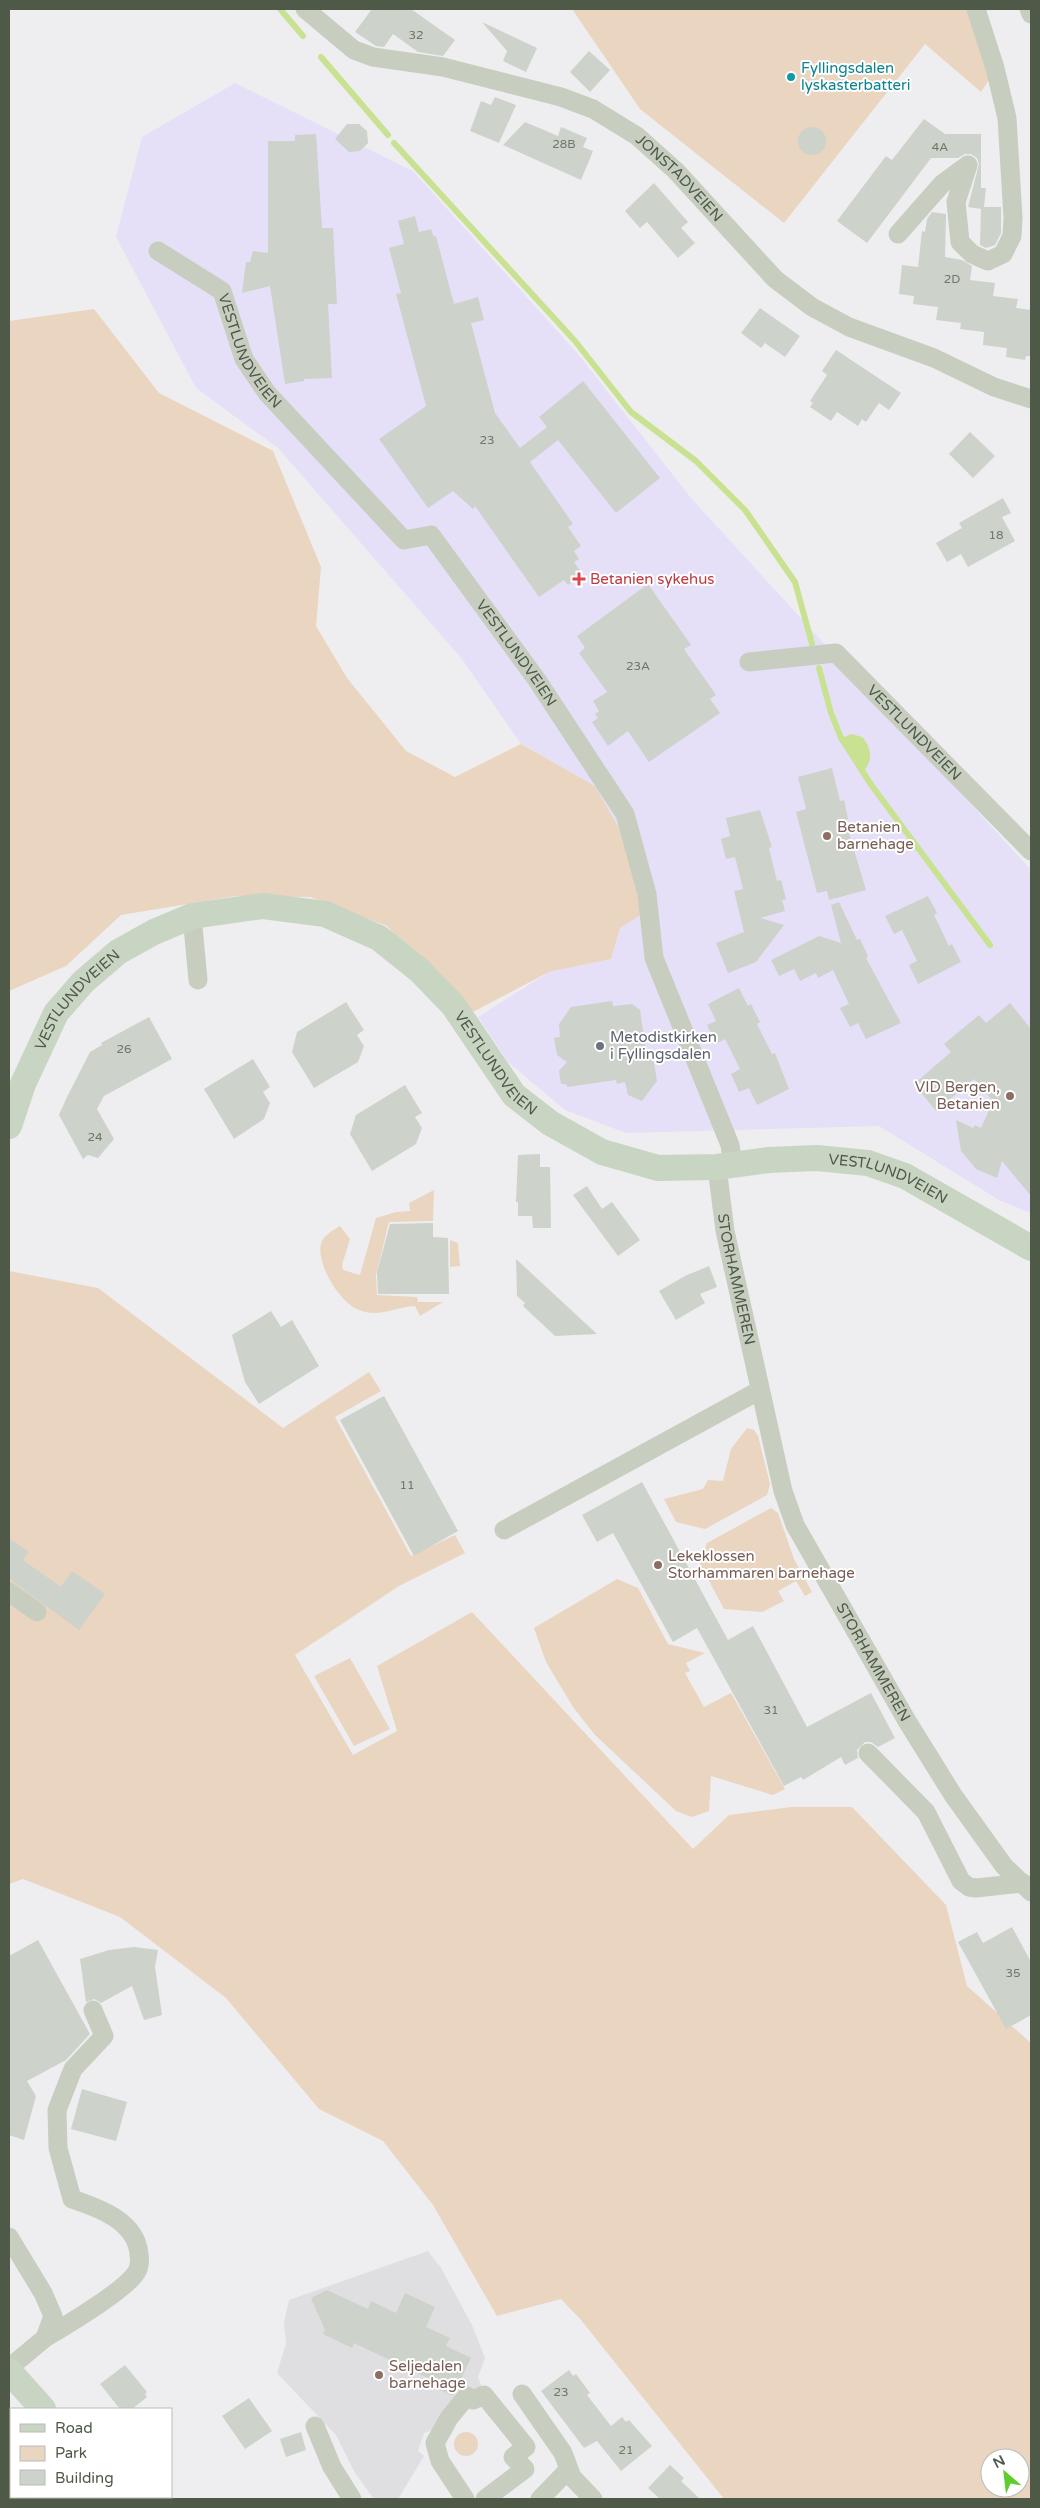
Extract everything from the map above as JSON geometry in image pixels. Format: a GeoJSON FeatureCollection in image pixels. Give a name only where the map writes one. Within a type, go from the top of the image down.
{"type":"FeatureCollection","features":[{"type":"Feature","properties":{"kind":"main road","name":"VESTLUNDVEIEN"},"geometry":{"type":"LineString","coordinates":[[9,1126],[23,1084],[56,1014],[82,982],[118,952],[154,932],[192,916],[263,906],[272,907],[326,914],[379,938],[420,970],[453,1005],[514,1095],[550,1123],[602,1152],[658,1168],[725,1166],[817,1158],[868,1163],[905,1176],[1031,1248]]}},
{"type":"Feature","properties":{"kind":"main road"},"geometry":{"type":"LineString","coordinates":[[9,2370],[42,2408]]}},
{"type":"Feature","properties":{"kind":"street","name":"JONSTADVEIEN"},"geometry":{"type":"LineString","coordinates":[[305,9],[354,50],[373,57],[443,67],[561,97],[593,109],[637,136],[676,171],[775,279],[812,307],[849,326],[943,362],[994,387],[1031,399]]}},
{"type":"Feature","properties":{"kind":"street"},"geometry":{"type":"LineString","coordinates":[[898,234],[942,184],[968,165],[956,202],[960,242],[972,254],[988,261],[1004,254],[1012,236],[1013,218],[1006,118],[996,68],[976,9]]}},
{"type":"Feature","properties":{"kind":"street"},"geometry":{"type":"LineString","coordinates":[[1029,9],[1031,14]]}},
{"type":"Feature","properties":{"kind":"street","name":"VESTLUNDVEIEN"},"geometry":{"type":"LineString","coordinates":[[158,251],[222,291],[244,360],[267,393],[404,540],[431,535],[537,680],[625,814],[647,894],[654,958],[730,1145],[725,1166]]}},
{"type":"Feature","properties":{"kind":"street","name":"VESTLUNDVEIEN"},"geometry":{"type":"LineString","coordinates":[[749,662],[836,653],[1031,851]]}},
{"type":"Feature","properties":{"kind":"street"},"geometry":{"type":"LineString","coordinates":[[192,916],[198,980]]}},
{"type":"Feature","properties":{"kind":"street","name":"STORHAMMEREN"},"geometry":{"type":"LineString","coordinates":[[725,1166],[724,1232],[751,1342],[783,1490],[794,1525],[907,1721],[953,1795],[1004,1866],[1027,1887]]}},
{"type":"Feature","properties":{"kind":"street"},"geometry":{"type":"LineString","coordinates":[[504,1530],[760,1390]]}},
{"type":"Feature","properties":{"kind":"street"},"geometry":{"type":"LineString","coordinates":[[9,1592],[37,1612]]}},
{"type":"Feature","properties":{"kind":"street","name":"STORHAMMEREN"},"geometry":{"type":"LineString","coordinates":[[868,1753],[926,1812],[961,1881],[969,1887],[976,1888],[1027,1887]]}},
{"type":"Feature","properties":{"kind":"street"},"geometry":{"type":"LineString","coordinates":[[9,2370],[45,2338],[78,2318],[128,2282],[136,2272],[140,2262],[135,2238],[124,2224],[104,2211],[72,2199],[58,2148],[57,2110],[73,2069],[104,2036],[93,2010]]}},
{"type":"Feature","properties":{"kind":"street"},"geometry":{"type":"LineString","coordinates":[[9,2237],[43,2293],[53,2316],[45,2338]]}},
{"type":"Feature","properties":{"kind":"street"},"geometry":{"type":"LineString","coordinates":[[522,2394],[563,2453],[568,2470],[593,2499]]}},
{"type":"Feature","properties":{"kind":"street"},"geometry":{"type":"LineString","coordinates":[[465,2499],[440,2461],[435,2443],[449,2418],[468,2396],[473,2400],[484,2395],[526,2447],[513,2457],[525,2469],[485,2499]]}},
{"type":"Feature","properties":{"kind":"street"},"geometry":{"type":"LineString","coordinates":[[315,2426],[329,2459],[352,2499]]}},
{"type":"Feature","properties":{"kind":"street"},"geometry":{"type":"LineString","coordinates":[[540,2499],[568,2470]]}},
{"type":"Feature","properties":{"kind":"shaded area","name":"Betanien sykehus"},"geometry":{"type":"Polygon","coordinates":[[[235,83],[413,171],[578,354],[691,498],[1031,870],[1031,1213],[999,1200],[879,1126],[626,1133],[565,1110],[508,1062],[478,1017],[549,972],[611,959],[620,928],[654,907],[595,786],[521,744],[462,659],[278,448],[196,388],[116,237],[142,137],[235,83]]]}},
{"type":"Feature","properties":{"kind":"shaded area"},"geometry":{"type":"Polygon","coordinates":[[[852,734],[862,737],[868,745],[870,759],[863,771],[841,738],[852,734]]]}},
{"type":"Feature","properties":{"kind":"shaded area","name":"Seljedalen barnehage"},"geometry":{"type":"Polygon","coordinates":[[[428,2251],[441,2268],[472,2325],[485,2358],[478,2377],[484,2393],[435,2429],[424,2433],[418,2451],[424,2456],[398,2499],[374,2499],[355,2473],[336,2435],[277,2373],[286,2344],[284,2323],[289,2300],[428,2251]]]}},
{"type":"Feature","properties":{"kind":"green space"},"geometry":{"type":"Polygon","coordinates":[[[572,9],[979,9],[993,74],[981,92],[925,44],[784,223],[640,109],[572,9]]]}},
{"type":"Feature","properties":{"kind":"green space"},"geometry":{"type":"Polygon","coordinates":[[[94,309],[159,393],[273,451],[321,567],[316,626],[347,678],[406,751],[455,777],[521,744],[595,786],[639,864],[654,907],[620,928],[611,959],[549,972],[469,1014],[387,926],[310,897],[236,896],[121,915],[66,966],[9,991],[9,321],[94,309]]]}},
{"type":"Feature","properties":{"kind":"green space"},"geometry":{"type":"Polygon","coordinates":[[[434,1190],[433,1221],[389,1222],[376,1275],[377,1295],[417,1297],[418,1302],[443,1302],[420,1316],[415,1306],[373,1313],[359,1310],[344,1300],[331,1282],[322,1262],[320,1252],[324,1238],[340,1226],[350,1239],[342,1265],[343,1270],[360,1275],[376,1218],[396,1212],[410,1211],[409,1203],[434,1190]]]}},
{"type":"Feature","properties":{"kind":"green space"},"geometry":{"type":"Polygon","coordinates":[[[450,1240],[458,1243],[460,1266],[450,1267],[450,1240]]]}},
{"type":"Feature","properties":{"kind":"green space"},"geometry":{"type":"Polygon","coordinates":[[[9,1271],[98,1288],[283,1428],[369,1372],[381,1391],[335,1417],[411,1556],[455,1535],[465,1553],[399,1586],[295,1655],[353,1755],[397,1731],[377,1666],[472,1612],[693,1849],[729,1815],[791,1807],[852,1807],[946,1905],[967,1986],[1031,2043],[1031,2499],[724,2499],[581,2320],[561,2299],[497,2316],[433,2205],[383,2141],[319,2109],[226,1998],[120,1917],[23,1879],[9,1884],[9,1271]]]}},
{"type":"Feature","properties":{"kind":"green space"},"geometry":{"type":"Polygon","coordinates":[[[747,1428],[754,1430],[758,1436],[770,1484],[767,1495],[705,1529],[676,1522],[664,1499],[703,1489],[708,1480],[723,1481],[731,1449],[747,1428]]]}},
{"type":"Feature","properties":{"kind":"green space"},"geometry":{"type":"Polygon","coordinates":[[[771,1508],[778,1513],[794,1559],[812,1592],[805,1596],[796,1581],[778,1591],[784,1601],[762,1612],[724,1609],[700,1564],[707,1543],[771,1508]]]}},
{"type":"Feature","properties":{"kind":"green space"},"geometry":{"type":"Polygon","coordinates":[[[617,1579],[638,1588],[668,1644],[705,1653],[686,1663],[690,1671],[685,1673],[704,1707],[731,1693],[785,1789],[773,1795],[711,1776],[709,1811],[692,1817],[676,1811],[595,1735],[573,1707],[546,1662],[534,1628],[617,1579]]]}},
{"type":"Feature","properties":{"kind":"green space"},"geometry":{"type":"Polygon","coordinates":[[[350,1658],[390,1729],[354,1746],[314,1676],[350,1658]]]}},
{"type":"Feature","properties":{"kind":"green space"},"geometry":{"type":"Polygon","coordinates":[[[466,2432],[474,2436],[478,2444],[474,2452],[466,2456],[458,2452],[454,2444],[458,2436],[466,2432]]]}},
{"type":"Feature","properties":{"kind":"building"},"geometry":{"type":"Polygon","coordinates":[[[372,9],[411,9],[455,40],[443,56],[418,52],[393,34],[384,47],[376,46],[355,32],[372,9]]]}},
{"type":"Feature","properties":{"kind":"building"},"geometry":{"type":"Polygon","coordinates":[[[482,22],[537,48],[526,72],[503,61],[507,51],[482,22]]]}},
{"type":"Feature","properties":{"kind":"building"},"geometry":{"type":"Polygon","coordinates":[[[589,51],[610,70],[590,92],[570,72],[589,51]]]}},
{"type":"Feature","properties":{"kind":"building"},"geometry":{"type":"Polygon","coordinates":[[[495,97],[516,105],[499,143],[470,131],[481,101],[491,105],[495,97]]]}},
{"type":"Feature","properties":{"kind":"building"},"geometry":{"type":"Polygon","coordinates":[[[924,119],[945,134],[981,134],[981,188],[986,188],[984,207],[1001,207],[1001,233],[995,245],[986,248],[980,245],[981,209],[968,207],[979,164],[977,158],[971,154],[965,154],[958,158],[931,158],[867,243],[837,221],[886,156],[892,160],[924,119]]]}},
{"type":"Feature","properties":{"kind":"building"},"geometry":{"type":"Polygon","coordinates":[[[525,122],[558,136],[561,127],[587,138],[583,147],[593,151],[581,180],[503,145],[525,122]]]}},
{"type":"Feature","properties":{"kind":"building"},"geometry":{"type":"Polygon","coordinates":[[[347,124],[359,124],[367,131],[368,143],[360,151],[349,152],[335,139],[347,124]]]}},
{"type":"Feature","properties":{"kind":"building"},"geometry":{"type":"Polygon","coordinates":[[[812,127],[822,131],[826,141],[822,151],[812,155],[802,151],[798,141],[802,131],[812,127]]]}},
{"type":"Feature","properties":{"kind":"building"},"geometry":{"type":"Polygon","coordinates":[[[316,134],[322,228],[333,228],[337,304],[328,304],[332,378],[304,379],[304,381],[285,384],[270,286],[242,293],[246,262],[250,262],[253,251],[268,253],[268,141],[295,141],[295,135],[316,134]]]}},
{"type":"Feature","properties":{"kind":"building"},"geometry":{"type":"Polygon","coordinates":[[[654,183],[688,222],[681,228],[695,243],[678,258],[647,222],[640,228],[625,211],[654,183]]]}},
{"type":"Feature","properties":{"kind":"building"},"geometry":{"type":"Polygon","coordinates":[[[932,212],[946,214],[945,257],[962,260],[972,266],[970,280],[995,283],[993,296],[1018,299],[1016,308],[1031,310],[1031,356],[1026,356],[1025,360],[1006,357],[1007,348],[983,345],[984,332],[960,329],[961,323],[936,320],[938,307],[913,304],[914,296],[899,294],[902,265],[918,267],[922,231],[925,232],[927,219],[932,212]]]}},
{"type":"Feature","properties":{"kind":"building"},"geometry":{"type":"Polygon","coordinates":[[[415,216],[419,232],[431,229],[434,237],[436,236],[454,304],[478,297],[484,320],[471,323],[495,413],[520,448],[547,427],[539,417],[583,381],[660,478],[616,513],[558,440],[530,462],[573,524],[568,527],[581,546],[574,551],[579,559],[574,562],[583,575],[568,585],[564,580],[539,597],[475,506],[473,509],[453,491],[428,508],[379,439],[426,406],[396,294],[401,293],[389,248],[404,244],[398,221],[415,216]]]}},
{"type":"Feature","properties":{"kind":"building"},"geometry":{"type":"Polygon","coordinates":[[[760,308],[800,336],[785,357],[765,343],[761,348],[741,333],[760,308]]]}},
{"type":"Feature","properties":{"kind":"building"},"geometry":{"type":"Polygon","coordinates":[[[836,350],[901,393],[889,410],[879,403],[866,422],[862,419],[858,426],[837,412],[831,421],[810,407],[813,403],[810,401],[827,375],[822,371],[836,350]]]}},
{"type":"Feature","properties":{"kind":"building"},"geometry":{"type":"Polygon","coordinates":[[[970,432],[995,456],[973,478],[949,454],[970,432]]]}},
{"type":"Feature","properties":{"kind":"building"},"geometry":{"type":"Polygon","coordinates":[[[1003,498],[1011,513],[1002,517],[1015,541],[968,567],[961,554],[947,562],[936,543],[962,528],[959,523],[1003,498]]]}},
{"type":"Feature","properties":{"kind":"building"},"geometry":{"type":"Polygon","coordinates":[[[648,584],[691,645],[684,649],[716,695],[710,699],[720,713],[649,762],[628,731],[608,746],[592,722],[598,718],[595,714],[599,711],[593,701],[607,692],[579,653],[585,648],[577,636],[648,584]]]}},
{"type":"Feature","properties":{"kind":"building"},"geometry":{"type":"Polygon","coordinates":[[[832,768],[840,801],[844,800],[848,819],[845,820],[866,890],[829,900],[827,891],[817,893],[796,812],[806,809],[798,777],[832,768]]]}},
{"type":"Feature","properties":{"kind":"building"},"geometry":{"type":"Polygon","coordinates":[[[760,810],[772,847],[769,848],[777,881],[781,880],[786,899],[782,900],[785,911],[760,918],[784,925],[756,962],[728,973],[716,943],[744,932],[734,891],[743,889],[735,857],[726,859],[721,839],[730,836],[726,818],[760,810]]]}},
{"type":"Feature","properties":{"kind":"building"},"geometry":{"type":"Polygon","coordinates":[[[928,896],[937,913],[934,915],[949,946],[952,944],[961,962],[918,984],[909,965],[917,961],[902,930],[894,934],[885,916],[928,896]]]}},
{"type":"Feature","properties":{"kind":"building"},"geometry":{"type":"Polygon","coordinates":[[[839,902],[857,940],[860,939],[868,956],[866,958],[901,1023],[866,1039],[858,1023],[850,1027],[840,1008],[849,1004],[833,970],[818,978],[816,973],[800,981],[794,969],[779,976],[771,960],[819,936],[841,943],[831,905],[839,902]]]}},
{"type":"Feature","properties":{"kind":"building"},"geometry":{"type":"Polygon","coordinates":[[[739,988],[748,1006],[751,1004],[760,1022],[757,1024],[772,1054],[775,1053],[789,1089],[757,1105],[749,1088],[739,1092],[731,1074],[740,1069],[725,1039],[716,1044],[707,1025],[716,1021],[708,1004],[739,988]]]}},
{"type":"Feature","properties":{"kind":"building","name":"Metodistkirken i Fyllingsdalen"},"geometry":{"type":"Polygon","coordinates":[[[612,1001],[613,1006],[632,1004],[640,1010],[646,1051],[653,1057],[657,1081],[642,1101],[628,1095],[625,1082],[617,1084],[616,1080],[567,1087],[566,1084],[561,1084],[559,1071],[567,1062],[557,1055],[554,1038],[560,1037],[559,1024],[571,1007],[612,1001]]]}},
{"type":"Feature","properties":{"kind":"building"},"geometry":{"type":"Polygon","coordinates":[[[346,1002],[364,1030],[357,1035],[364,1046],[358,1062],[314,1088],[292,1052],[297,1032],[346,1002]]]}},
{"type":"Feature","properties":{"kind":"building","name":"VID Bergen, Betanien"},"geometry":{"type":"Polygon","coordinates":[[[1010,1003],[1031,1029],[1031,1196],[1002,1161],[997,1178],[976,1169],[961,1151],[956,1120],[973,1128],[975,1125],[981,1128],[993,1101],[974,1079],[936,1111],[914,1084],[951,1052],[944,1044],[979,1015],[986,1023],[1010,1003]]]}},
{"type":"Feature","properties":{"kind":"building"},"geometry":{"type":"Polygon","coordinates":[[[149,1017],[172,1059],[104,1096],[97,1109],[114,1139],[98,1158],[88,1155],[83,1159],[59,1115],[66,1099],[90,1052],[102,1045],[101,1043],[149,1017]]]}},
{"type":"Feature","properties":{"kind":"building"},"geometry":{"type":"Polygon","coordinates":[[[253,1059],[270,1087],[263,1092],[270,1103],[264,1119],[234,1139],[204,1089],[253,1059]]]}},
{"type":"Feature","properties":{"kind":"building"},"geometry":{"type":"Polygon","coordinates":[[[405,1085],[422,1113],[415,1117],[422,1128],[416,1144],[372,1171],[350,1134],[356,1115],[405,1085]]]}},
{"type":"Feature","properties":{"kind":"building"},"geometry":{"type":"Polygon","coordinates":[[[540,1154],[540,1167],[550,1167],[551,1228],[533,1228],[532,1216],[518,1216],[518,1202],[516,1202],[518,1155],[540,1154]]]}},
{"type":"Feature","properties":{"kind":"building"},"geometry":{"type":"Polygon","coordinates":[[[587,1186],[602,1209],[612,1202],[640,1240],[618,1256],[573,1195],[587,1186]]]}},
{"type":"Feature","properties":{"kind":"building"},"geometry":{"type":"Polygon","coordinates":[[[433,1223],[433,1237],[448,1238],[449,1294],[378,1294],[377,1272],[390,1224],[433,1223]]]}},
{"type":"Feature","properties":{"kind":"building"},"geometry":{"type":"Polygon","coordinates":[[[516,1259],[597,1334],[555,1336],[523,1306],[525,1303],[517,1296],[516,1259]]]}},
{"type":"Feature","properties":{"kind":"building"},"geometry":{"type":"Polygon","coordinates":[[[709,1266],[717,1287],[700,1294],[705,1303],[676,1320],[659,1291],[685,1276],[709,1266]]]}},
{"type":"Feature","properties":{"kind":"building"},"geometry":{"type":"Polygon","coordinates":[[[271,1311],[281,1327],[292,1320],[319,1366],[259,1404],[245,1382],[232,1335],[271,1311]]]}},
{"type":"Feature","properties":{"kind":"building"},"geometry":{"type":"Polygon","coordinates":[[[384,1396],[458,1531],[414,1556],[340,1420],[384,1396]]]}},
{"type":"Feature","properties":{"kind":"building"},"geometry":{"type":"Polygon","coordinates":[[[642,1482],[728,1640],[753,1626],[807,1727],[871,1693],[895,1738],[878,1747],[871,1742],[865,1742],[857,1750],[858,1758],[845,1765],[841,1757],[803,1780],[801,1777],[784,1786],[697,1628],[673,1642],[613,1533],[597,1542],[582,1515],[642,1482]]]}},
{"type":"Feature","properties":{"kind":"building"},"geometry":{"type":"Polygon","coordinates":[[[9,1538],[29,1552],[23,1560],[61,1587],[72,1571],[105,1594],[79,1630],[12,1581],[11,1578],[9,1581],[9,1538]]]}},
{"type":"Feature","properties":{"kind":"building"},"geometry":{"type":"Polygon","coordinates":[[[1012,1927],[1031,1962],[1031,2015],[1006,2029],[958,1942],[977,1932],[983,1943],[1012,1927]]]}},
{"type":"Feature","properties":{"kind":"building"},"geometry":{"type":"Polygon","coordinates":[[[38,1940],[90,2034],[66,2060],[27,2081],[36,2096],[24,2140],[9,2135],[9,1956],[38,1940]]]}},
{"type":"Feature","properties":{"kind":"building"},"geometry":{"type":"Polygon","coordinates":[[[134,1947],[158,1950],[155,1967],[162,2015],[144,2020],[132,1986],[101,2003],[94,1999],[86,2002],[80,1959],[109,1950],[134,1947]]]}},
{"type":"Feature","properties":{"kind":"building"},"geometry":{"type":"Polygon","coordinates":[[[82,2089],[127,2102],[116,2141],[71,2129],[82,2089]]]}},
{"type":"Feature","properties":{"kind":"building"},"geometry":{"type":"Polygon","coordinates":[[[327,2290],[368,2309],[371,2301],[396,2313],[405,2293],[435,2307],[426,2327],[450,2338],[446,2346],[471,2358],[453,2396],[426,2383],[428,2378],[354,2343],[352,2348],[323,2334],[325,2330],[311,2298],[327,2290]]]}},
{"type":"Feature","properties":{"kind":"building"},"geometry":{"type":"Polygon","coordinates":[[[125,2365],[147,2392],[145,2394],[147,2397],[133,2408],[119,2408],[100,2384],[125,2365]]]}},
{"type":"Feature","properties":{"kind":"building"},"geometry":{"type":"Polygon","coordinates":[[[569,2370],[573,2376],[576,2374],[590,2393],[587,2395],[611,2426],[622,2417],[626,2422],[629,2420],[652,2446],[621,2471],[597,2441],[584,2448],[541,2391],[569,2370]]]}},
{"type":"Feature","properties":{"kind":"building"},"geometry":{"type":"Polygon","coordinates":[[[249,2398],[272,2431],[245,2449],[222,2416],[249,2398]]]}},
{"type":"Feature","properties":{"kind":"building"},"geometry":{"type":"Polygon","coordinates":[[[301,2432],[306,2450],[286,2457],[280,2439],[301,2432]]]}},
{"type":"Feature","properties":{"kind":"building"},"geometry":{"type":"Polygon","coordinates":[[[670,2465],[684,2478],[681,2481],[700,2499],[660,2499],[648,2488],[670,2465]]]}},
{"type":"Feature","properties":{"kind":"waterway"},"geometry":{"type":"LineString","coordinates":[[280,9],[303,36]]}},
{"type":"Feature","properties":{"kind":"waterway"},"geometry":{"type":"LineString","coordinates":[[321,57],[388,135]]}},
{"type":"Feature","properties":{"kind":"waterway"},"geometry":{"type":"LineString","coordinates":[[394,143],[575,341],[631,412],[696,461],[745,510],[795,582],[812,644]]}},
{"type":"Feature","properties":{"kind":"waterway"},"geometry":{"type":"LineString","coordinates":[[819,668],[831,713],[841,738],[872,786],[990,945]]}},
{"type":"Feature","properties":{"kind":"place","name":"Fyllingsdalen lyskasterbatteri"},"geometry":{"type":"Point","coordinates":[791,77]}},
{"type":"Feature","properties":{"kind":"place","name":"Betanien sykehus"},"geometry":{"type":"Point","coordinates":[579,579]}},
{"type":"Feature","properties":{"kind":"place","name":"Betanien barnehage"},"geometry":{"type":"Point","coordinates":[827,836]}},
{"type":"Feature","properties":{"kind":"place","name":"Metodistkirken i Fyllingsdalen"},"geometry":{"type":"Point","coordinates":[600,1046]}},
{"type":"Feature","properties":{"kind":"place","name":"VID Bergen, Betanien"},"geometry":{"type":"Point","coordinates":[1010,1096]}},
{"type":"Feature","properties":{"kind":"place","name":"Lekeklossen Storhammaren barnehage"},"geometry":{"type":"Point","coordinates":[658,1565]}},
{"type":"Feature","properties":{"kind":"place","name":"Seljedalen barnehage"},"geometry":{"type":"Point","coordinates":[379,2375]}}]}
